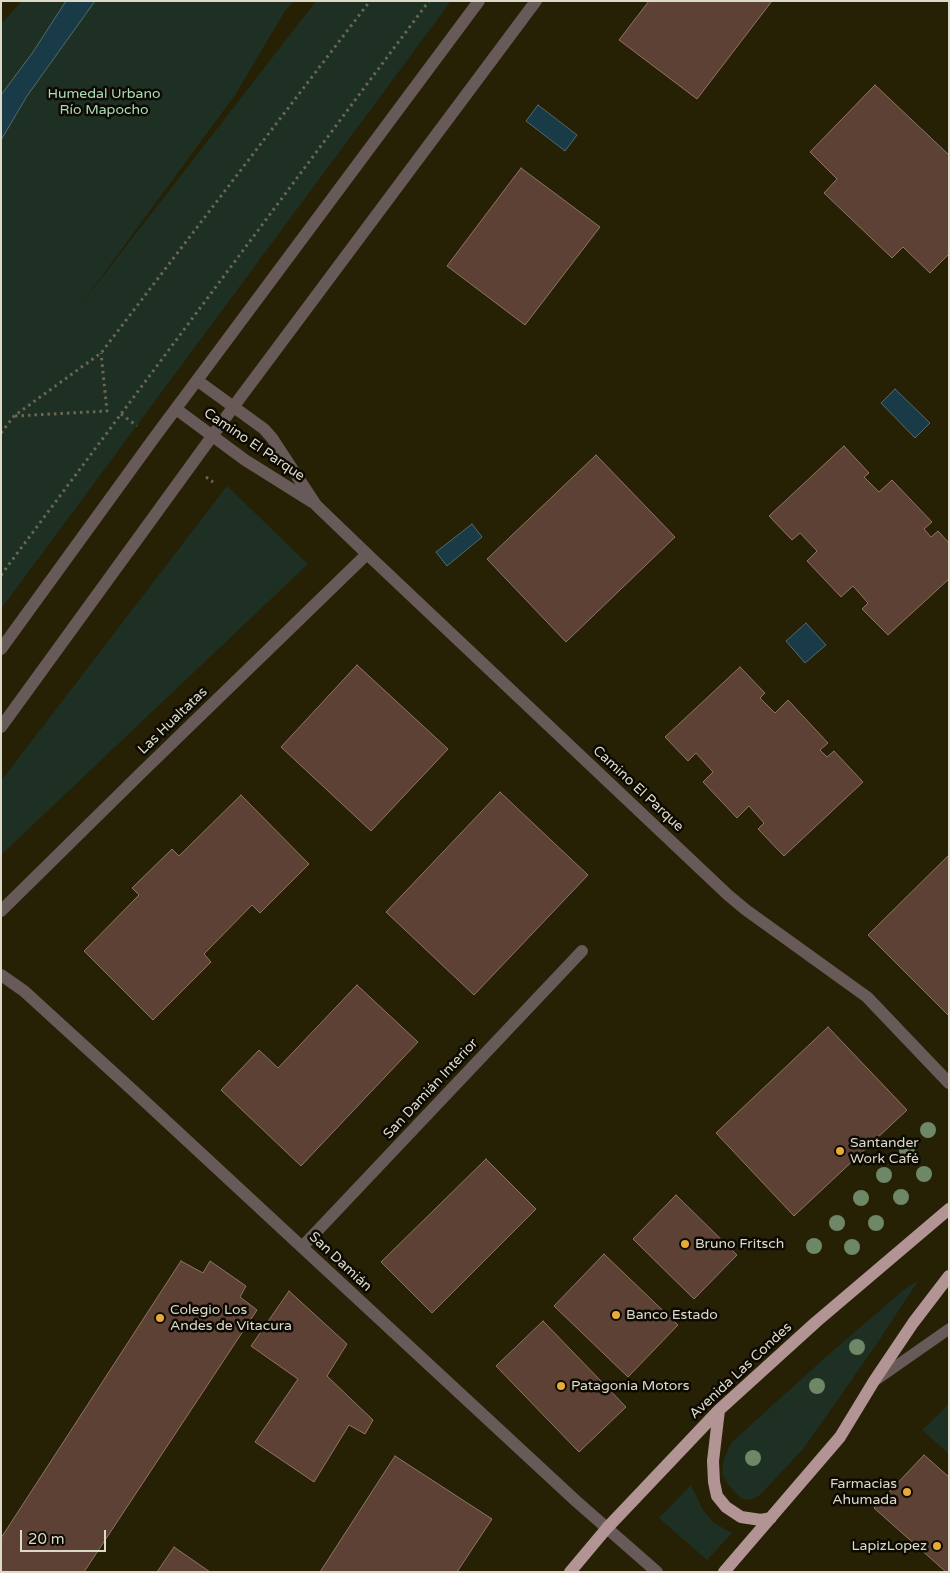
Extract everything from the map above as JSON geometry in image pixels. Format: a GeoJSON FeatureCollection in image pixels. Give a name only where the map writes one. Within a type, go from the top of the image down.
{"type":"FeatureCollection","features":[{"type":"Feature","properties":{"kind":"main road","name":"Avenida Las Condes"},"geometry":{"type":"LineString","coordinates":[[570,1572],[607,1528],[720,1410],[816,1322],[949,1209]]}},
{"type":"Feature","properties":{"kind":"main road"},"geometry":{"type":"LineString","coordinates":[[724,1572],[840,1437],[874,1381],[913,1323],[949,1276]]}},
{"type":"Feature","properties":{"kind":"main road"},"geometry":{"type":"LineString","coordinates":[[720,1410],[712,1461],[717,1496],[726,1507],[741,1517],[761,1520],[771,1518]]}},
{"type":"Feature","properties":{"kind":"street"},"geometry":{"type":"LineString","coordinates":[[1,649],[176,409],[479,1]]}},
{"type":"Feature","properties":{"kind":"street"},"geometry":{"type":"LineString","coordinates":[[1,727],[234,406],[536,1]]}},
{"type":"Feature","properties":{"kind":"street","name":"Camino El Parque"},"geometry":{"type":"LineString","coordinates":[[198,381],[264,429],[272,438],[316,505]]}},
{"type":"Feature","properties":{"kind":"street","name":"Camino El Parque"},"geometry":{"type":"LineString","coordinates":[[176,409],[245,460],[316,505],[728,894],[746,910],[868,997],[949,1083]]}},
{"type":"Feature","properties":{"kind":"street","name":"Las Hualtatas"},"geometry":{"type":"LineString","coordinates":[[1,911],[367,554]]}},
{"type":"Feature","properties":{"kind":"street","name":"San Damián Interior"},"geometry":{"type":"LineString","coordinates":[[302,1247],[582,951]]}},
{"type":"Feature","properties":{"kind":"street","name":"San Damián"},"geometry":{"type":"LineString","coordinates":[[1,975],[31,998],[657,1572]]}},
{"type":"Feature","properties":{"kind":"lane"},"geometry":{"type":"LineString","coordinates":[[874,1381],[949,1329]]}},
{"type":"Feature","properties":{"kind":"path"},"geometry":{"type":"LineString","coordinates":[[1,433],[14,416],[101,353],[370,1]]}},
{"type":"Feature","properties":{"kind":"path"},"geometry":{"type":"LineString","coordinates":[[1,576],[429,1]]}},
{"type":"Feature","properties":{"kind":"path"},"geometry":{"type":"LineString","coordinates":[[14,416],[107,411],[101,353]]}},
{"type":"Feature","properties":{"kind":"green space","name":"Humedal Urbano Río Mapocho"},"geometry":{"type":"Polygon","coordinates":[[[22,1],[294,1],[285,11],[235,95],[82,303],[316,1],[451,1],[1,609],[1,24],[22,1]]]}},
{"type":"Feature","properties":{"kind":"green space"},"geometry":{"type":"Polygon","coordinates":[[[227,486],[308,564],[1,855],[1,781],[227,486]]]}},
{"type":"Feature","properties":{"kind":"green space"},"geometry":{"type":"Polygon","coordinates":[[[918,1281],[804,1448],[760,1495],[750,1500],[740,1498],[727,1483],[722,1473],[724,1458],[732,1442],[827,1356],[907,1287],[918,1281]]]}},
{"type":"Feature","properties":{"kind":"green space"},"geometry":{"type":"Polygon","coordinates":[[[949,1404],[949,1454],[922,1430],[949,1404]]]}},
{"type":"Feature","properties":{"kind":"green space"},"geometry":{"type":"Polygon","coordinates":[[[691,1485],[703,1510],[714,1523],[732,1533],[707,1560],[659,1518],[691,1485]]]}},
{"type":"Feature","properties":{"kind":"water"},"geometry":{"type":"Polygon","coordinates":[[[66,1],[95,1],[27,96],[1,140],[1,95],[33,52],[66,1]]]}},
{"type":"Feature","properties":{"kind":"water"},"geometry":{"type":"Polygon","coordinates":[[[538,105],[577,135],[565,151],[526,121],[538,105]]]}},
{"type":"Feature","properties":{"kind":"water"},"geometry":{"type":"Polygon","coordinates":[[[895,389],[930,423],[915,438],[881,403],[895,389]]]}},
{"type":"Feature","properties":{"kind":"water"},"geometry":{"type":"Polygon","coordinates":[[[472,524],[482,537],[447,566],[436,552],[472,524]]]}},
{"type":"Feature","properties":{"kind":"water"},"geometry":{"type":"Polygon","coordinates":[[[806,623],[826,645],[805,663],[786,641],[806,623]]]}},
{"type":"Feature","properties":{"kind":"building"},"geometry":{"type":"Polygon","coordinates":[[[649,1],[772,1],[697,99],[619,40],[649,1]]]}},
{"type":"Feature","properties":{"kind":"building"},"geometry":{"type":"Polygon","coordinates":[[[875,85],[949,155],[949,254],[930,273],[903,247],[892,258],[824,193],[837,179],[810,152],[875,85]]]}},
{"type":"Feature","properties":{"kind":"building"},"geometry":{"type":"Polygon","coordinates":[[[521,168],[600,227],[525,325],[447,266],[521,168]]]}},
{"type":"Feature","properties":{"kind":"building"},"geometry":{"type":"Polygon","coordinates":[[[844,446],[869,473],[864,477],[879,492],[892,480],[932,522],[924,529],[931,537],[938,531],[949,543],[949,579],[888,635],[862,609],[868,603],[853,586],[841,597],[807,561],[817,551],[800,533],[792,540],[769,516],[844,446]]]}},
{"type":"Feature","properties":{"kind":"building"},"geometry":{"type":"Polygon","coordinates":[[[596,455],[675,537],[566,642],[487,559],[596,455]]]}},
{"type":"Feature","properties":{"kind":"building"},"geometry":{"type":"Polygon","coordinates":[[[357,665],[448,749],[371,831],[281,747],[357,665]]]}},
{"type":"Feature","properties":{"kind":"building"},"geometry":{"type":"Polygon","coordinates":[[[740,667],[765,693],[760,698],[775,713],[788,700],[828,743],[820,750],[827,757],[834,751],[863,782],[784,856],[758,829],[764,823],[749,806],[737,818],[703,782],[713,772],[696,753],[688,761],[665,737],[740,667]]]}},
{"type":"Feature","properties":{"kind":"building"},"geometry":{"type":"Polygon","coordinates":[[[500,792],[588,875],[474,995],[386,912],[500,792]]]}},
{"type":"Feature","properties":{"kind":"building"},"geometry":{"type":"Polygon","coordinates":[[[241,795],[309,864],[260,913],[252,905],[204,954],[211,962],[153,1020],[84,951],[139,895],[132,888],[172,849],[179,856],[241,795]]]}},
{"type":"Feature","properties":{"kind":"building"},"geometry":{"type":"Polygon","coordinates":[[[949,855],[949,1016],[868,935],[949,855]]]}},
{"type":"Feature","properties":{"kind":"building"},"geometry":{"type":"Polygon","coordinates":[[[357,985],[418,1042],[301,1166],[221,1090],[259,1050],[278,1068],[357,985]]]}},
{"type":"Feature","properties":{"kind":"building"},"geometry":{"type":"Polygon","coordinates":[[[828,1027],[907,1110],[794,1216],[716,1133],[828,1027]]]}},
{"type":"Feature","properties":{"kind":"building"},"geometry":{"type":"Polygon","coordinates":[[[486,1159],[536,1209],[432,1313],[381,1262],[486,1159]]]}},
{"type":"Feature","properties":{"kind":"building"},"geometry":{"type":"Polygon","coordinates":[[[676,1195],[737,1255],[694,1299],[633,1239],[676,1195]]]}},
{"type":"Feature","properties":{"kind":"building","name":"Banco Estado"},"geometry":{"type":"Polygon","coordinates":[[[604,1254],[678,1325],[628,1377],[554,1306],[604,1254]]]}},
{"type":"Feature","properties":{"kind":"building"},"geometry":{"type":"Polygon","coordinates":[[[181,1261],[203,1273],[210,1261],[246,1286],[240,1297],[257,1310],[84,1572],[1,1572],[1,1538],[181,1261]]]}},
{"type":"Feature","properties":{"kind":"building"},"geometry":{"type":"Polygon","coordinates":[[[289,1291],[347,1344],[327,1376],[373,1420],[365,1434],[349,1425],[314,1482],[255,1442],[298,1379],[251,1346],[289,1291]]]}},
{"type":"Feature","properties":{"kind":"building","name":"Patagonia Motors"},"geometry":{"type":"Polygon","coordinates":[[[543,1321],[626,1407],[579,1452],[496,1366],[543,1321]]]}},
{"type":"Feature","properties":{"kind":"building"},"geometry":{"type":"Polygon","coordinates":[[[924,1455],[949,1477],[949,1572],[946,1572],[874,1508],[924,1455]]]}},
{"type":"Feature","properties":{"kind":"building"},"geometry":{"type":"Polygon","coordinates":[[[395,1456],[492,1519],[457,1572],[320,1572],[395,1456]]]}},
{"type":"Feature","properties":{"kind":"building"},"geometry":{"type":"Polygon","coordinates":[[[174,1547],[210,1572],[157,1572],[174,1547]]]}},
{"type":"Feature","properties":{"kind":"place","name":"Santander Work Café"},"geometry":{"type":"Point","coordinates":[840,1151]}},
{"type":"Feature","properties":{"kind":"place","name":"Bruno Fritsch"},"geometry":{"type":"Point","coordinates":[685,1244]}},
{"type":"Feature","properties":{"kind":"place","name":"Banco Estado"},"geometry":{"type":"Point","coordinates":[616,1315]}},
{"type":"Feature","properties":{"kind":"place","name":"Colegio Los Andes de Vitacura"},"geometry":{"type":"Point","coordinates":[160,1318]}},
{"type":"Feature","properties":{"kind":"place","name":"Patagonia Motors"},"geometry":{"type":"Point","coordinates":[561,1386]}},
{"type":"Feature","properties":{"kind":"place","name":"Farmacias Ahumada"},"geometry":{"type":"Point","coordinates":[907,1492]}},
{"type":"Feature","properties":{"kind":"place","name":"LapizLopez"},"geometry":{"type":"Point","coordinates":[937,1546]}}]}
